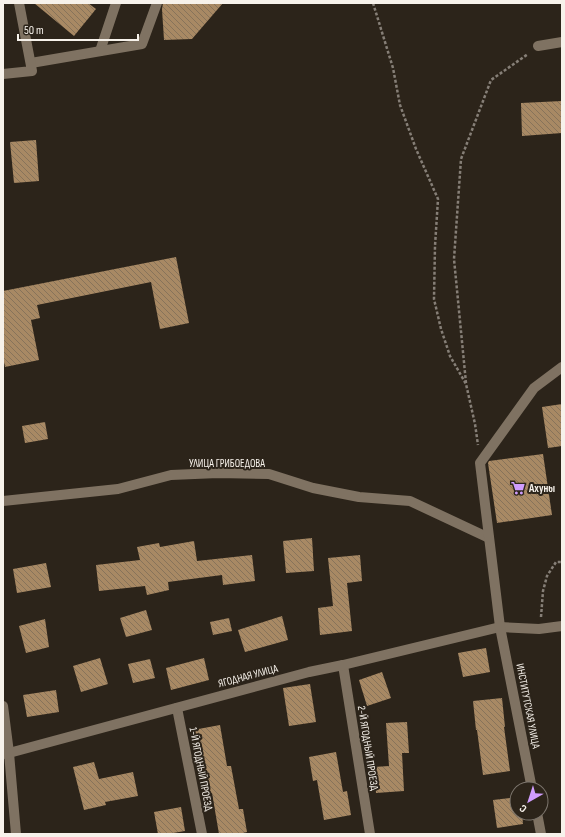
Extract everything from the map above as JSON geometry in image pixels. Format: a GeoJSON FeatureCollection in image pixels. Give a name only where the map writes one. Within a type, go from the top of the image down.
{"type":"FeatureCollection","features":[{"type":"Feature","properties":{"kind":"street"},"geometry":{"type":"LineString","coordinates":[[3,74],[32,71],[19,3]]}},
{"type":"Feature","properties":{"kind":"street"},"geometry":{"type":"LineString","coordinates":[[100,51],[116,3]]}},
{"type":"Feature","properties":{"kind":"street"},"geometry":{"type":"LineString","coordinates":[[31,63],[142,44],[157,3]]}},
{"type":"Feature","properties":{"kind":"street"},"geometry":{"type":"LineString","coordinates":[[538,46],[562,42]]}},
{"type":"Feature","properties":{"kind":"street"},"geometry":{"type":"LineString","coordinates":[[480,463],[534,388],[562,367]]}},
{"type":"Feature","properties":{"kind":"street","name":"ИНСТИТУТСКАЯ УЛИЦА"},"geometry":{"type":"LineString","coordinates":[[480,463],[500,627],[530,781]]}},
{"type":"Feature","properties":{"kind":"street","name":"УЛИЦА ГРИБОЕДОВА"},"geometry":{"type":"LineString","coordinates":[[3,500],[118,489],[171,476],[218,472],[269,474],[314,488],[360,497],[410,501],[489,538]]}},
{"type":"Feature","properties":{"kind":"street","name":"ЯГОДНАЯ УЛИЦА"},"geometry":{"type":"LineString","coordinates":[[6,753],[309,672],[500,627],[539,629],[562,626]]}},
{"type":"Feature","properties":{"kind":"street","name":"2-Й ЯГОДНЫЙ ПРОЕЗД"},"geometry":{"type":"LineString","coordinates":[[343,665],[370,834]]}},
{"type":"Feature","properties":{"kind":"street"},"geometry":{"type":"LineString","coordinates":[[3,706],[6,753],[16,834]]}},
{"type":"Feature","properties":{"kind":"street","name":"1-Й ЯГОДНЫЙ ПРОЕЗД"},"geometry":{"type":"LineString","coordinates":[[177,708],[202,834]]}},
{"type":"Feature","properties":{"kind":"street"},"geometry":{"type":"LineString","coordinates":[[538,821],[541,834]]}},
{"type":"Feature","properties":{"kind":"path"},"geometry":{"type":"LineString","coordinates":[[373,3],[393,68],[400,105],[416,149],[438,199],[434,299],[441,329],[450,356],[466,384]]}},
{"type":"Feature","properties":{"kind":"path"},"geometry":{"type":"LineString","coordinates":[[480,463],[466,384],[454,259],[461,159],[491,80],[538,46]]}},
{"type":"Feature","properties":{"kind":"path"},"geometry":{"type":"LineString","coordinates":[[539,629],[542,612],[543,591],[547,576],[556,562],[562,562]]}},
{"type":"Feature","properties":{"kind":"building"},"geometry":{"type":"Polygon","coordinates":[[[34,3],[88,3],[96,9],[74,36],[34,3]]]}},
{"type":"Feature","properties":{"kind":"building"},"geometry":{"type":"Polygon","coordinates":[[[163,3],[223,3],[192,39],[164,40],[163,3]]]}},
{"type":"Feature","properties":{"kind":"building"},"geometry":{"type":"Polygon","coordinates":[[[562,101],[562,133],[522,136],[521,103],[562,101]]]}},
{"type":"Feature","properties":{"kind":"building"},"geometry":{"type":"Polygon","coordinates":[[[36,140],[39,181],[14,183],[10,142],[36,140]]]}},
{"type":"Feature","properties":{"kind":"building"},"geometry":{"type":"Polygon","coordinates":[[[176,257],[189,323],[160,329],[151,282],[37,305],[40,318],[31,320],[39,360],[5,367],[3,357],[3,291],[176,257]]]}},
{"type":"Feature","properties":{"kind":"building"},"geometry":{"type":"Polygon","coordinates":[[[562,404],[562,446],[548,448],[542,407],[562,404]]]}},
{"type":"Feature","properties":{"kind":"building"},"geometry":{"type":"Polygon","coordinates":[[[45,422],[48,439],[25,443],[22,426],[45,422]]]}},
{"type":"Feature","properties":{"kind":"building"},"geometry":{"type":"Polygon","coordinates":[[[543,454],[552,515],[497,523],[488,463],[489,461],[543,454]]]}},
{"type":"Feature","properties":{"kind":"building"},"geometry":{"type":"Polygon","coordinates":[[[312,538],[314,571],[286,573],[283,541],[312,538]]]}},
{"type":"Feature","properties":{"kind":"building"},"geometry":{"type":"Polygon","coordinates":[[[194,541],[197,561],[252,555],[255,581],[223,585],[222,575],[168,582],[169,590],[147,595],[145,586],[99,591],[96,565],[140,560],[137,547],[159,543],[160,547],[194,541]]]}},
{"type":"Feature","properties":{"kind":"building"},"geometry":{"type":"Polygon","coordinates":[[[360,555],[362,581],[347,583],[352,631],[320,635],[318,608],[333,606],[328,558],[360,555]]]}},
{"type":"Feature","properties":{"kind":"building"},"geometry":{"type":"Polygon","coordinates":[[[46,563],[51,587],[17,593],[13,569],[46,563]]]}},
{"type":"Feature","properties":{"kind":"building"},"geometry":{"type":"Polygon","coordinates":[[[146,610],[152,630],[126,637],[120,618],[146,610]]]}},
{"type":"Feature","properties":{"kind":"building"},"geometry":{"type":"Polygon","coordinates":[[[282,616],[288,640],[245,652],[238,630],[282,616]]]}},
{"type":"Feature","properties":{"kind":"building"},"geometry":{"type":"Polygon","coordinates":[[[229,618],[232,631],[213,635],[210,622],[229,618]]]}},
{"type":"Feature","properties":{"kind":"building"},"geometry":{"type":"Polygon","coordinates":[[[45,619],[49,647],[26,653],[19,626],[45,619]]]}},
{"type":"Feature","properties":{"kind":"building"},"geometry":{"type":"Polygon","coordinates":[[[486,648],[490,672],[463,677],[458,653],[486,648]]]}},
{"type":"Feature","properties":{"kind":"building"},"geometry":{"type":"Polygon","coordinates":[[[100,658],[108,684],[81,692],[73,666],[100,658]]]}},
{"type":"Feature","properties":{"kind":"building"},"geometry":{"type":"Polygon","coordinates":[[[204,658],[209,680],[171,690],[166,668],[204,658]]]}},
{"type":"Feature","properties":{"kind":"building"},"geometry":{"type":"Polygon","coordinates":[[[150,659],[155,678],[133,683],[128,664],[150,659]]]}},
{"type":"Feature","properties":{"kind":"building"},"geometry":{"type":"Polygon","coordinates":[[[382,672],[391,698],[367,706],[359,680],[382,672]]]}},
{"type":"Feature","properties":{"kind":"building"},"geometry":{"type":"Polygon","coordinates":[[[310,684],[316,722],[289,726],[283,688],[310,684]]]}},
{"type":"Feature","properties":{"kind":"building"},"geometry":{"type":"Polygon","coordinates":[[[56,690],[59,712],[27,717],[23,695],[56,690]]]}},
{"type":"Feature","properties":{"kind":"building"},"geometry":{"type":"Polygon","coordinates":[[[502,698],[510,771],[483,775],[473,701],[502,698]]]}},
{"type":"Feature","properties":{"kind":"building"},"geometry":{"type":"Polygon","coordinates":[[[407,722],[409,753],[402,753],[404,791],[376,793],[374,767],[389,766],[386,723],[407,722]]]}},
{"type":"Feature","properties":{"kind":"building"},"geometry":{"type":"Polygon","coordinates":[[[220,725],[227,766],[231,766],[239,809],[243,809],[247,832],[239,834],[219,834],[212,793],[208,794],[200,753],[197,754],[193,730],[220,725]]]}},
{"type":"Feature","properties":{"kind":"building"},"geometry":{"type":"Polygon","coordinates":[[[336,752],[343,792],[347,791],[351,815],[324,820],[317,780],[313,781],[309,757],[336,752]]]}},
{"type":"Feature","properties":{"kind":"building"},"geometry":{"type":"Polygon","coordinates":[[[94,762],[99,779],[133,772],[138,796],[105,802],[106,805],[84,810],[73,767],[94,762]]]}},
{"type":"Feature","properties":{"kind":"building"},"geometry":{"type":"Polygon","coordinates":[[[509,798],[509,821],[523,821],[523,824],[497,828],[493,800],[509,798]]]}},
{"type":"Feature","properties":{"kind":"building"},"geometry":{"type":"Polygon","coordinates":[[[181,807],[185,831],[158,834],[154,812],[181,807]]]}},
{"type":"Feature","properties":{"kind":"place","name":"Ахуны"},"geometry":{"type":"Point","coordinates":[518,488]}}]}
